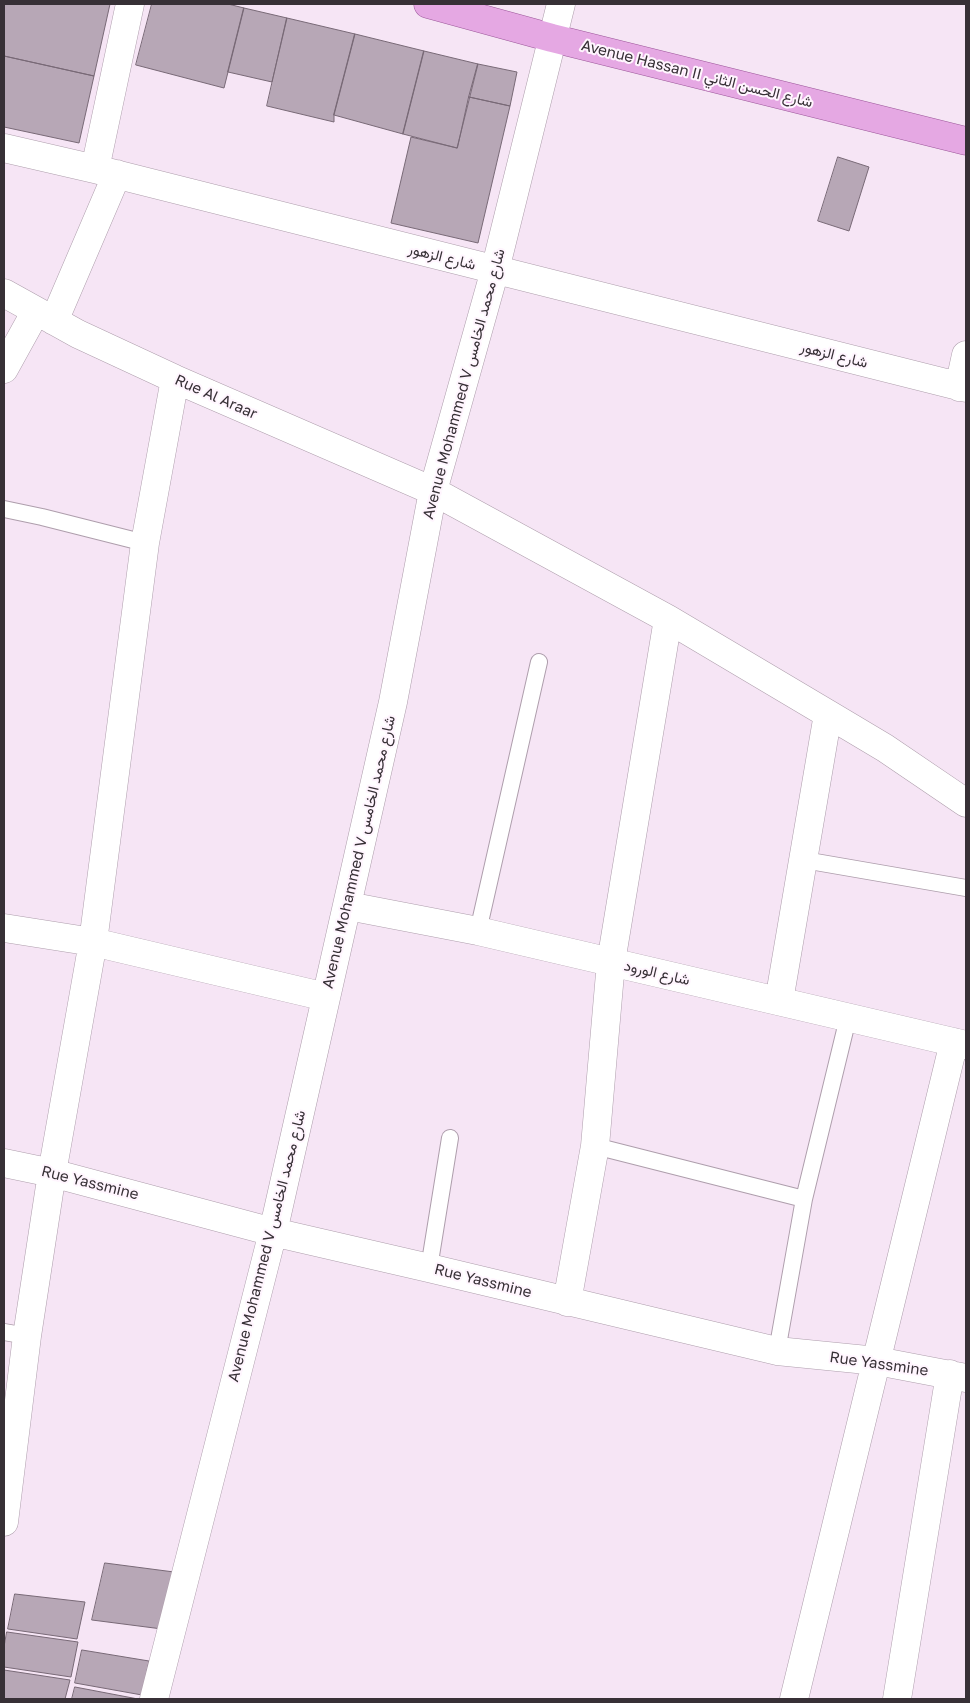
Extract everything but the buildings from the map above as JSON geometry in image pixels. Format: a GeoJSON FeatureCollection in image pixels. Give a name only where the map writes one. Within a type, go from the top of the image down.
{"type":"FeatureCollection","features":[{"type":"Feature","properties":{"kind":"main road","name":"Avenue Hassan II شارع الحسن الثاني"},"geometry":{"type":"LineString","coordinates":[[439,5],[552,38],[966,141]]}},
{"type":"Feature","properties":{"kind":"street"},"geometry":{"type":"LineString","coordinates":[[4,369],[45,316],[106,172],[130,4]]}},
{"type":"Feature","properties":{"kind":"street","name":"Avenue Mohammed V شارع محمد الخامس"},"geometry":{"type":"LineString","coordinates":[[154,1699],[273,1232],[393,702],[433,491],[495,270],[561,4]]}},
{"type":"Feature","properties":{"kind":"street","name":"شارع الزهور"},"geometry":{"type":"LineString","coordinates":[[4,148],[106,172],[962,388]]}},
{"type":"Feature","properties":{"kind":"street","name":"Rue Al Araar"},"geometry":{"type":"LineString","coordinates":[[4,293],[45,316],[175,379],[433,491],[668,619],[885,748],[966,803]]}},
{"type":"Feature","properties":{"kind":"street"},"geometry":{"type":"LineString","coordinates":[[962,388],[966,355]]}},
{"type":"Feature","properties":{"kind":"street"},"geometry":{"type":"LineString","coordinates":[[4,1516],[15,1334],[52,1173],[93,942],[145,544],[175,379]]}},
{"type":"Feature","properties":{"kind":"street"},"geometry":{"type":"LineString","coordinates":[[567,1302],[595,1146],[611,962],[668,619]]}},
{"type":"Feature","properties":{"kind":"street"},"geometry":{"type":"LineString","coordinates":[[779,1001],[828,714]]}},
{"type":"Feature","properties":{"kind":"street","name":"شارع الورود"},"geometry":{"type":"LineString","coordinates":[[348,906],[478,931],[960,1044]]}},
{"type":"Feature","properties":{"kind":"street"},"geometry":{"type":"LineString","coordinates":[[4,928],[93,942],[326,997]]}},
{"type":"Feature","properties":{"kind":"street"},"geometry":{"type":"LineString","coordinates":[[794,1699],[877,1361],[960,1044]]}},
{"type":"Feature","properties":{"kind":"street","name":"Rue Yassmine"},"geometry":{"type":"LineString","coordinates":[[4,1163],[52,1173],[273,1232],[777,1351],[877,1361],[958,1376]]}},
{"type":"Feature","properties":{"kind":"street"},"geometry":{"type":"LineString","coordinates":[[897,1699],[958,1376]]}},
{"type":"Feature","properties":{"kind":"lane"},"geometry":{"type":"LineString","coordinates":[[4,509],[145,544]]}},
{"type":"Feature","properties":{"kind":"lane"},"geometry":{"type":"LineString","coordinates":[[478,931],[539,662]]}},
{"type":"Feature","properties":{"kind":"lane"},"geometry":{"type":"LineString","coordinates":[[804,860],[966,888]]}},
{"type":"Feature","properties":{"kind":"lane"},"geometry":{"type":"LineString","coordinates":[[777,1351],[804,1199],[848,1018]]}},
{"type":"Feature","properties":{"kind":"lane"},"geometry":{"type":"LineString","coordinates":[[429,1268],[450,1138]]}},
{"type":"Feature","properties":{"kind":"lane"},"geometry":{"type":"LineString","coordinates":[[595,1146],[804,1199]]}}]}
